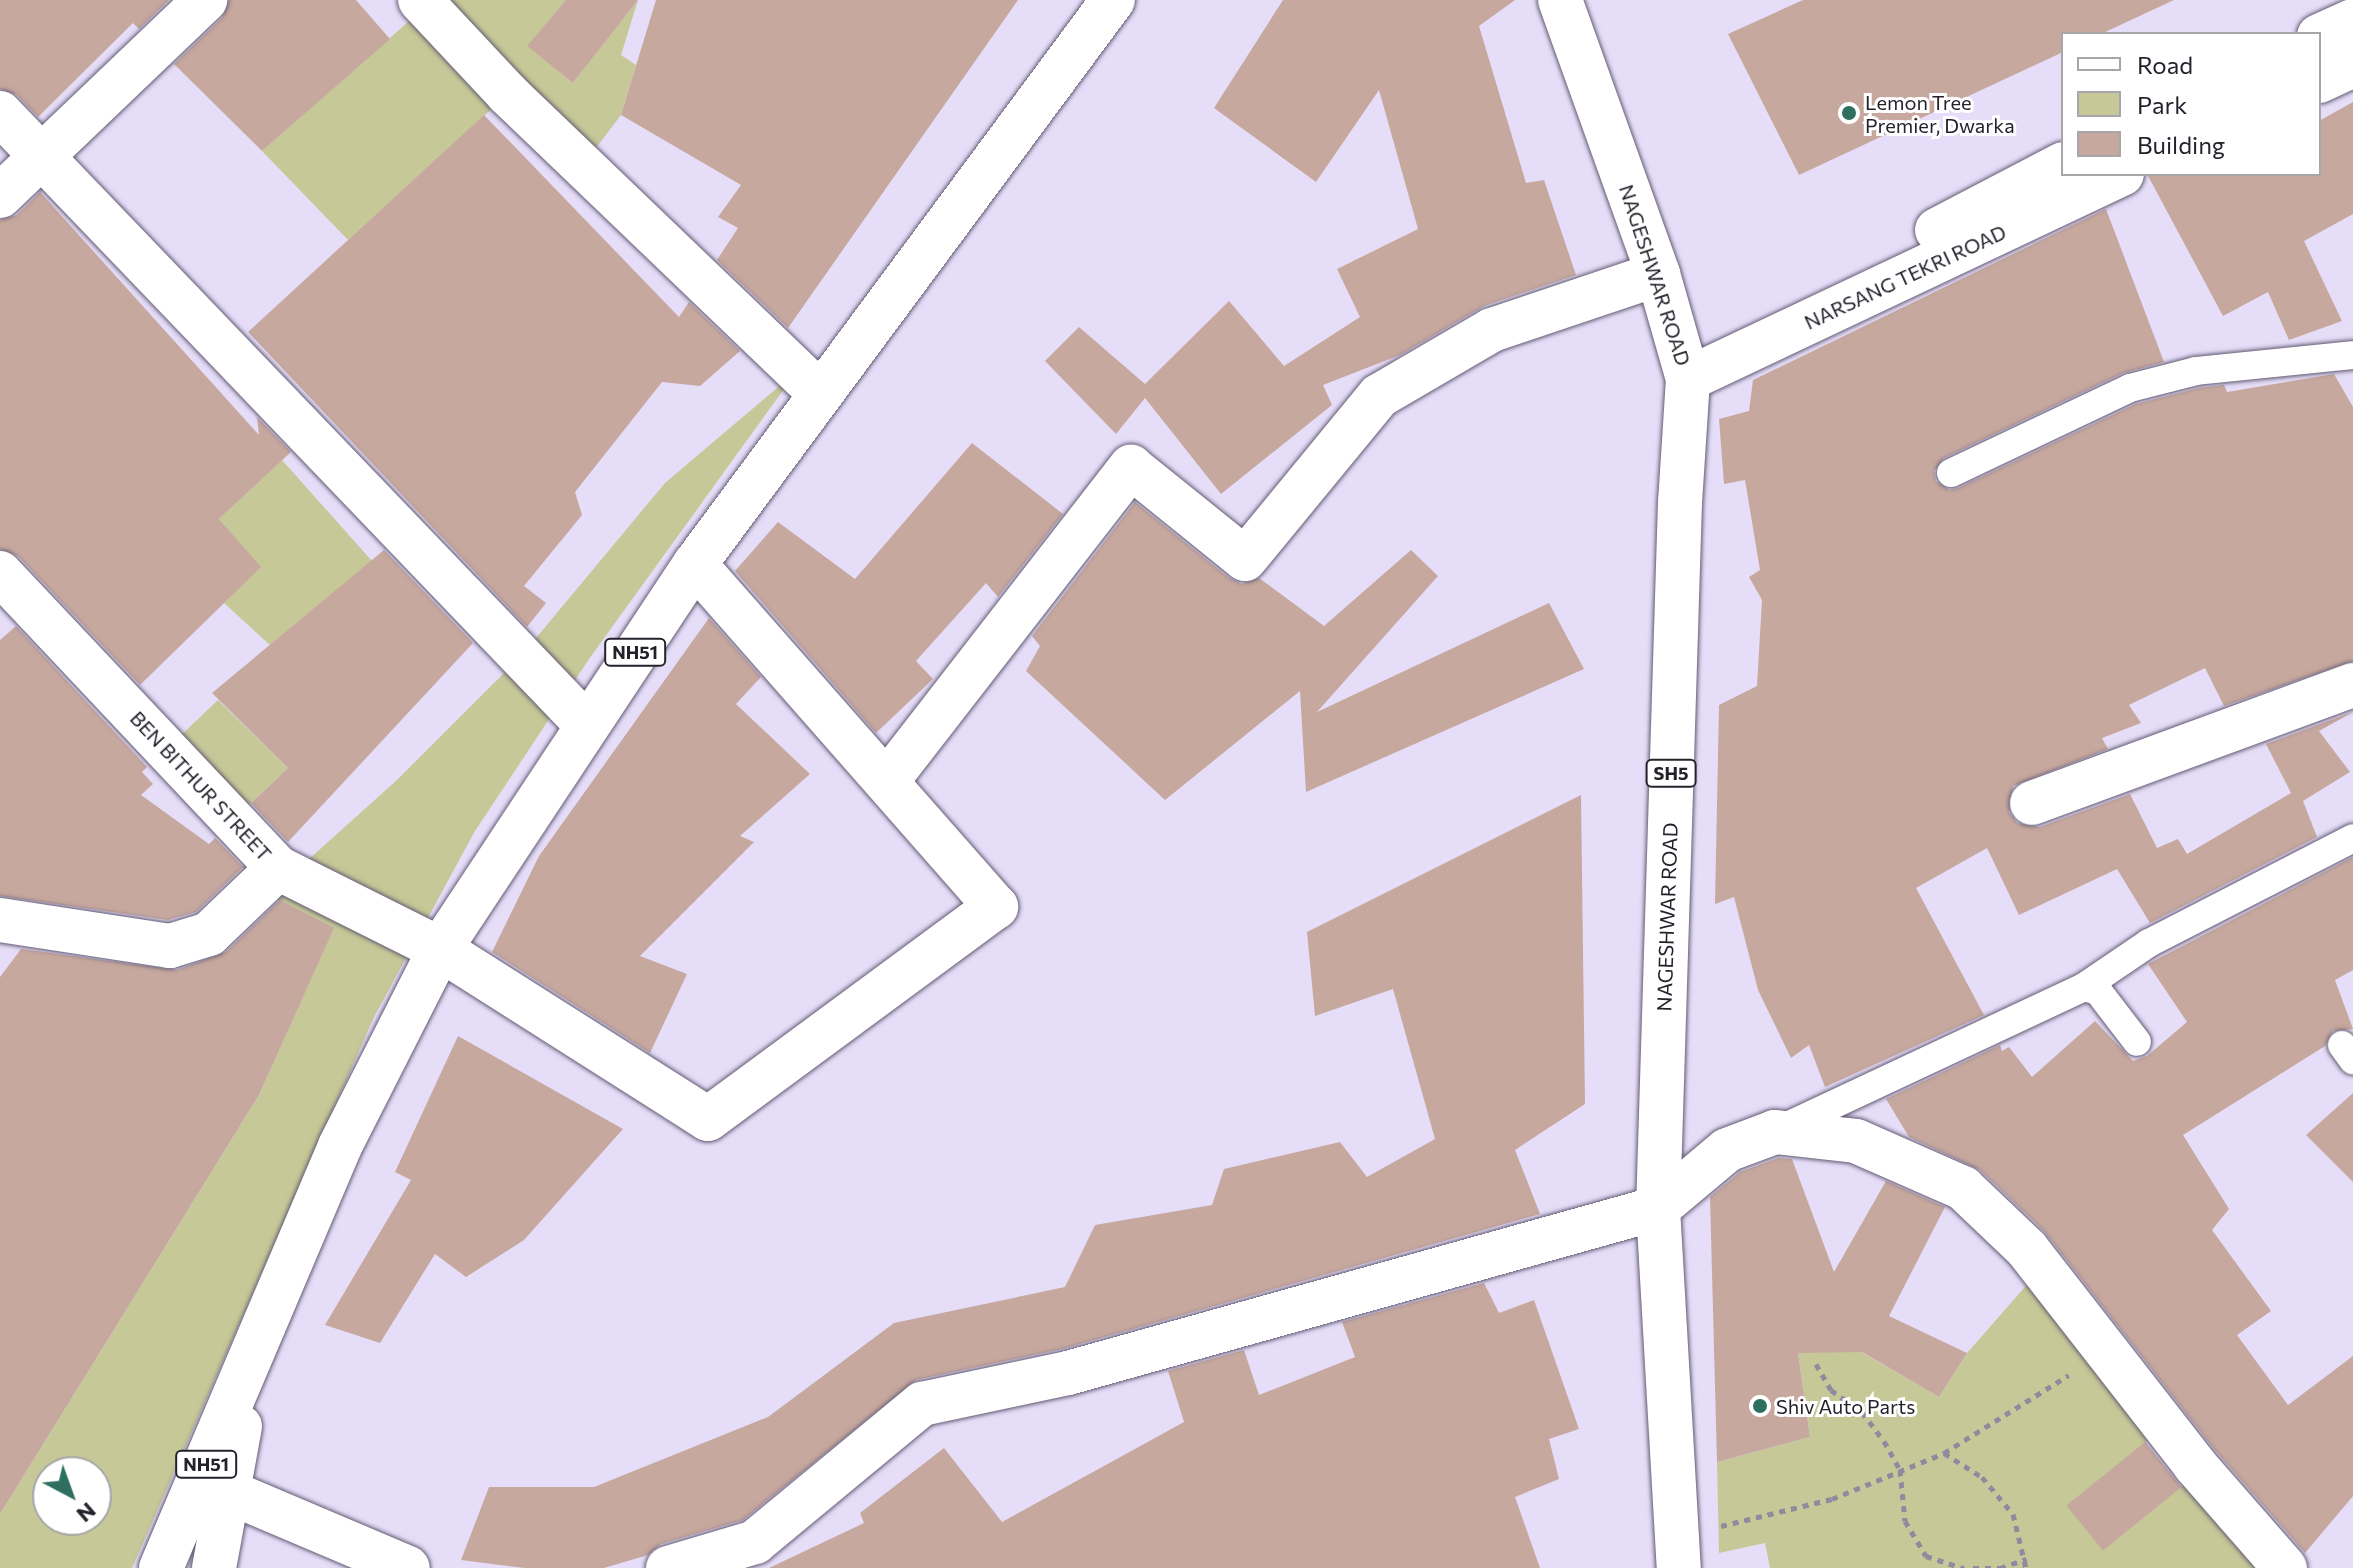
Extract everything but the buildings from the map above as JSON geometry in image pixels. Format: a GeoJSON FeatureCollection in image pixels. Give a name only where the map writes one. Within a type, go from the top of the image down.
{"type":"FeatureCollection","features":[{"type":"Feature","properties":{"kind":"main road"},"geometry":{"type":"LineString","coordinates":[[0,196],[205,0]]}},
{"type":"Feature","properties":{"kind":"main road"},"geometry":{"type":"LineString","coordinates":[[420,0],[479,66],[819,392]]}},
{"type":"Feature","properties":{"kind":"main road","name":"NH51"},"geometry":{"type":"LineString","coordinates":[[161,1568],[340,1146],[440,949],[585,723],[695,564],[819,392],[1113,0]]}},
{"type":"Feature","properties":{"kind":"main road","name":"NAGESHWAR ROAD"},"geometry":{"type":"LineString","coordinates":[[1560,0],[1658,274],[1688,379],[1680,502],[1658,1208],[1679,1568]]}},
{"type":"Feature","properties":{"kind":"main road"},"geometry":{"type":"LineString","coordinates":[[2321,35],[2353,21]]}},
{"type":"Feature","properties":{"kind":"main road"},"geometry":{"type":"LineString","coordinates":[[2321,80],[2353,65]]}},
{"type":"Feature","properties":{"kind":"main road"},"geometry":{"type":"LineString","coordinates":[[0,113],[585,723]]}},
{"type":"Feature","properties":{"kind":"main road"},"geometry":{"type":"LineString","coordinates":[[1688,379],[1761,323],[2061,165]]}},
{"type":"Feature","properties":{"kind":"main road","name":"NARSANG TEKRI ROAD"},"geometry":{"type":"LineString","coordinates":[[1688,379],[2118,176]]}},
{"type":"Feature","properties":{"kind":"main road"},"geometry":{"type":"LineString","coordinates":[[695,564],[887,781],[1131,467],[1245,559],[1379,396],[1492,330],[1658,274]]}},
{"type":"Feature","properties":{"kind":"main road","name":"BEN BITHUR STREET"},"geometry":{"type":"LineString","coordinates":[[0,573],[278,868],[440,949],[708,1119],[996,907],[887,781]]}},
{"type":"Feature","properties":{"kind":"main road"},"geometry":{"type":"LineString","coordinates":[[2032,803],[2353,685]]}},
{"type":"Feature","properties":{"kind":"main road"},"geometry":{"type":"LineString","coordinates":[[4,927],[170,946],[209,934],[278,868]]}},
{"type":"Feature","properties":{"kind":"main road"},"geometry":{"type":"LineString","coordinates":[[668,1568],[755,1542],[922,1404],[1068,1373],[1658,1208],[1727,1150],[1775,1132],[1856,1141],[1963,1188],[2027,1249],[2285,1568]]}},
{"type":"Feature","properties":{"kind":"main road","name":"NH51"},"geometry":{"type":"LineString","coordinates":[[214,1568],[250,1360]]}},
{"type":"Feature","properties":{"kind":"main road"},"geometry":{"type":"LineString","coordinates":[[229,1492],[408,1568]]}},
{"type":"Feature","properties":{"kind":"lane"},"geometry":{"type":"LineString","coordinates":[[1951,473],[2130,388],[2196,371],[2353,355]]}},
{"type":"Feature","properties":{"kind":"lane"},"geometry":{"type":"LineString","coordinates":[[1775,1132],[2084,987],[2149,943],[2353,838]]}},
{"type":"Feature","properties":{"kind":"lane"},"geometry":{"type":"LineString","coordinates":[[2084,987],[2098,991],[2137,1042]]}},
{"type":"Feature","properties":{"kind":"path"},"geometry":{"type":"LineString","coordinates":[[1717,1527],[1832,1499],[1944,1453],[2107,1351]]}},
{"type":"Feature","properties":{"kind":"path"},"geometry":{"type":"LineString","coordinates":[[1816,1364],[1831,1390],[1862,1412],[1900,1470],[1905,1521],[1926,1556],[1964,1568]]}},
{"type":"Feature","properties":{"kind":"path"},"geometry":{"type":"LineString","coordinates":[[1944,1453],[1982,1477],[2013,1514],[2026,1568]]}},
{"type":"Feature","properties":{"kind":"path"},"geometry":{"type":"LineString","coordinates":[[1973,1568],[2000,1568],[2026,1559]]}},
{"type":"Feature","properties":{"kind":"green space"},"geometry":{"type":"Polygon","coordinates":[[[420,0],[566,0],[528,46],[573,83],[638,0],[621,55],[636,65],[621,115],[583,165],[508,94],[348,240],[262,151],[425,7],[420,0]]]}},
{"type":"Feature","properties":{"kind":"green space"},"geometry":{"type":"Polygon","coordinates":[[[797,371],[589,659],[475,831],[374,1017],[132,1568],[0,1568],[0,1514],[32,1462],[32,1536],[112,1536],[112,1456],[36,1456],[259,1095],[333,929],[269,895],[397,780],[521,656],[665,483],[797,371]]]}},
{"type":"Feature","properties":{"kind":"green space"},"geometry":{"type":"Polygon","coordinates":[[[282,460],[372,561],[270,645],[224,603],[260,567],[219,519],[282,460]]]}},
{"type":"Feature","properties":{"kind":"green space"},"geometry":{"type":"Polygon","coordinates":[[[218,700],[288,768],[238,815],[176,740],[218,700]]]}},
{"type":"Feature","properties":{"kind":"green space"},"geometry":{"type":"Polygon","coordinates":[[[2032,1279],[2153,1436],[2070,1508],[2107,1547],[2187,1482],[2270,1568],[1770,1568],[1765,1543],[1719,1553],[1717,1462],[1810,1437],[1798,1353],[1825,1331],[1939,1397],[1967,1353],[2032,1279]]]}},
{"type":"Feature","properties":{"kind":"place","name":"Lemon Tree Premier, Dwarka"},"geometry":{"type":"Point","coordinates":[1849,113]}},
{"type":"Feature","properties":{"kind":"place","name":"Shiv Auto Parts"},"geometry":{"type":"Point","coordinates":[1760,1406]}}]}
